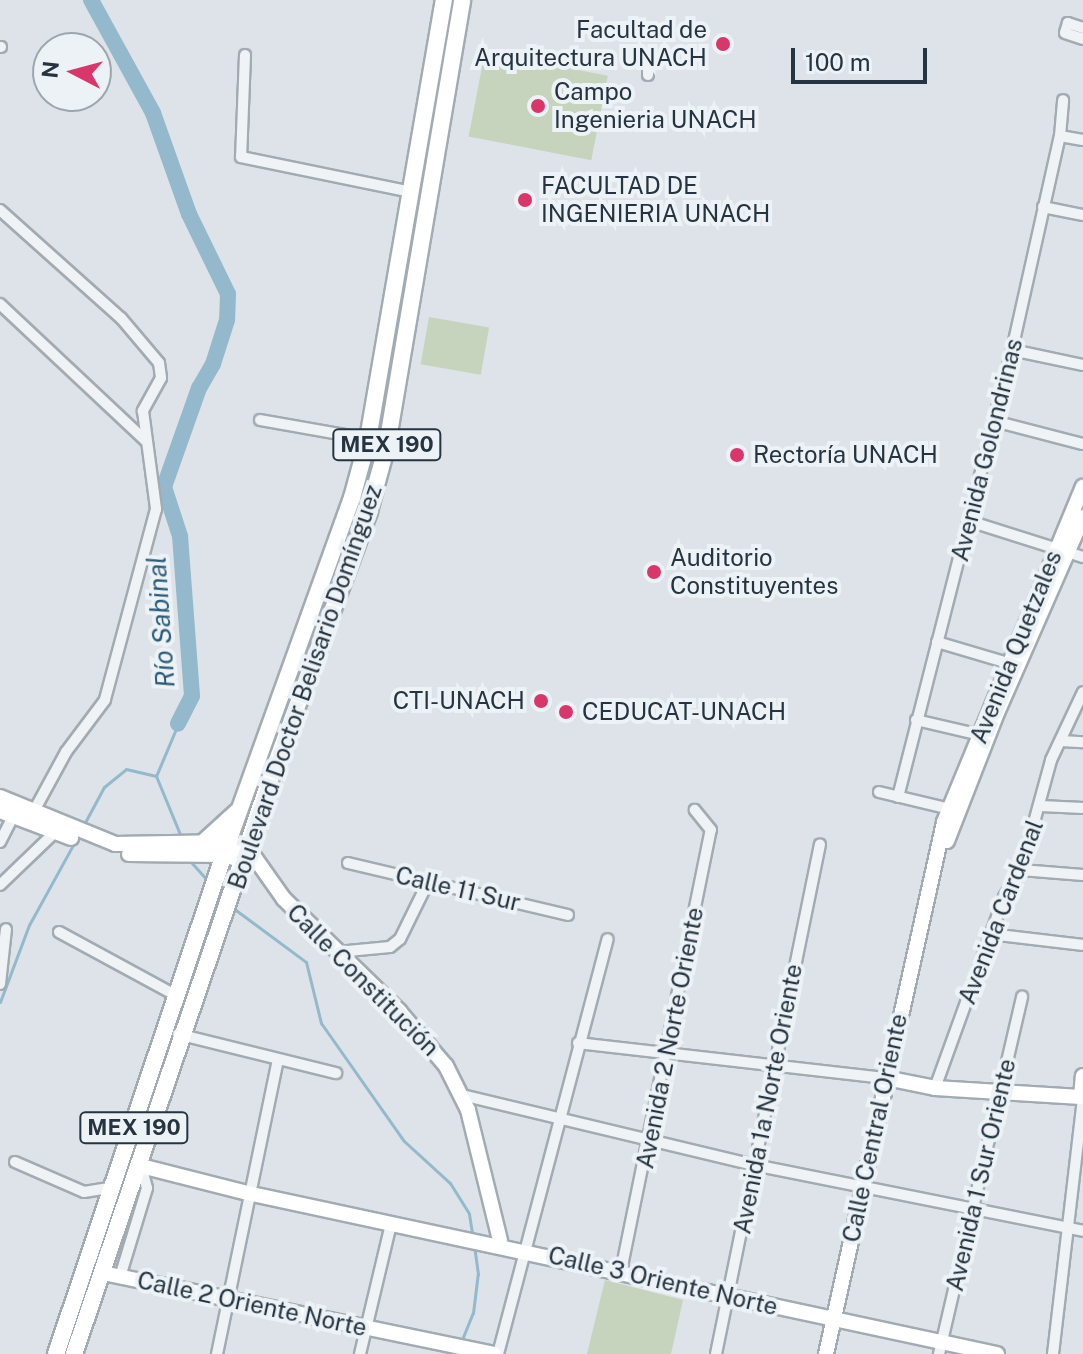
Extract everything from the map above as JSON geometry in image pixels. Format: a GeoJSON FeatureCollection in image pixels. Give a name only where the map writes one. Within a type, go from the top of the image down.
{"type":"FeatureCollection","features":[{"type":"Feature","properties":{"kind":"main road","name":"Boulevard Doctor Belisario Domínguez"},"geometry":{"type":"LineString","coordinates":[[56,1354],[224,855],[345,519],[368,439],[444,0]]}},
{"type":"Feature","properties":{"kind":"main road","name":"Boulevard Doctor Belisario Domínguez"},"geometry":{"type":"LineString","coordinates":[[74,1354],[111,1275],[141,1166],[226,914],[369,511],[387,445],[462,0]]}},
{"type":"Feature","properties":{"kind":"main road","name":"Avenida Quetzales"},"geometry":{"type":"LineString","coordinates":[[923,903],[1008,663],[1070,551],[1083,487]]}},
{"type":"Feature","properties":{"kind":"main road","name":"Avenida Quetzales"},"geometry":{"type":"LineString","coordinates":[[983,736],[1083,517]]}},
{"type":"Feature","properties":{"kind":"main road"},"geometry":{"type":"LineString","coordinates":[[0,797],[34,811],[64,832]]}},
{"type":"Feature","properties":{"kind":"main road"},"geometry":{"type":"LineString","coordinates":[[199,847],[241,808]]}},
{"type":"Feature","properties":{"kind":"main road"},"geometry":{"type":"LineString","coordinates":[[6,814],[127,854],[199,847],[247,861]]}},
{"type":"Feature","properties":{"kind":"main road","name":"Calle Constitución"},"geometry":{"type":"LineString","coordinates":[[247,861],[335,952],[426,1039],[462,1095],[496,1242]]}},
{"type":"Feature","properties":{"kind":"main road","name":"Calle Central Oriente"},"geometry":{"type":"LineString","coordinates":[[826,1354],[923,903]]}},
{"type":"Feature","properties":{"kind":"main road"},"geometry":{"type":"LineString","coordinates":[[886,1078],[935,1088],[1003,1089],[1082,1097],[1083,1076]]}},
{"type":"Feature","properties":{"kind":"main road"},"geometry":{"type":"LineString","coordinates":[[132,1133],[141,1166]]}},
{"type":"Feature","properties":{"kind":"main road"},"geometry":{"type":"LineString","coordinates":[[114,1187],[141,1166]]}},
{"type":"Feature","properties":{"kind":"main road"},"geometry":{"type":"LineString","coordinates":[[141,1166],[391,1224]]}},
{"type":"Feature","properties":{"kind":"main road","name":"Calle 3 Oriente Norte"},"geometry":{"type":"LineString","coordinates":[[391,1224],[496,1242],[834,1319],[940,1347],[997,1354]]}},
{"type":"Feature","properties":{"kind":"main road","name":"Calle 2 Oriente Norte"},"geometry":{"type":"LineString","coordinates":[[111,1275],[496,1354]]}},
{"type":"Feature","properties":{"kind":"street"},"geometry":{"type":"LineString","coordinates":[[1083,28],[1068,23],[1065,33],[1083,39]]}},
{"type":"Feature","properties":{"kind":"street"},"geometry":{"type":"LineString","coordinates":[[245,55],[241,157],[411,192]]}},
{"type":"Feature","properties":{"kind":"street","name":"Avenida Golondrinas"},"geometry":{"type":"LineString","coordinates":[[898,797],[1012,350],[1060,136],[1063,100]]}},
{"type":"Feature","properties":{"kind":"street"},"geometry":{"type":"LineString","coordinates":[[1060,136],[1083,140]]}},
{"type":"Feature","properties":{"kind":"street"},"geometry":{"type":"LineString","coordinates":[[1043,207],[1083,215]]}},
{"type":"Feature","properties":{"kind":"street"},"geometry":{"type":"LineString","coordinates":[[0,210],[91,289],[159,363],[161,378],[143,411],[156,509],[105,700],[66,752],[34,811]]}},
{"type":"Feature","properties":{"kind":"street"},"geometry":{"type":"LineString","coordinates":[[0,304],[145,440]]}},
{"type":"Feature","properties":{"kind":"street"},"geometry":{"type":"LineString","coordinates":[[1012,350],[1083,365]]}},
{"type":"Feature","properties":{"kind":"street"},"geometry":{"type":"LineString","coordinates":[[260,420],[368,439]]}},
{"type":"Feature","properties":{"kind":"street"},"geometry":{"type":"LineString","coordinates":[[994,421],[1083,444]]}},
{"type":"Feature","properties":{"kind":"street"},"geometry":{"type":"LineString","coordinates":[[969,521],[1070,551]]}},
{"type":"Feature","properties":{"kind":"street"},"geometry":{"type":"LineString","coordinates":[[937,642],[1008,663]]}},
{"type":"Feature","properties":{"kind":"street","name":"Avenida Cardenal"},"geometry":{"type":"LineString","coordinates":[[935,1088],[990,934],[1021,870],[1061,741],[1083,692]]}},
{"type":"Feature","properties":{"kind":"street"},"geometry":{"type":"LineString","coordinates":[[916,720],[983,736]]}},
{"type":"Feature","properties":{"kind":"street"},"geometry":{"type":"LineString","coordinates":[[1061,741],[1083,742]]}},
{"type":"Feature","properties":{"kind":"street"},"geometry":{"type":"LineString","coordinates":[[879,792],[954,810]]}},
{"type":"Feature","properties":{"kind":"street"},"geometry":{"type":"LineString","coordinates":[[1041,806],[1083,808]]}},
{"type":"Feature","properties":{"kind":"street","name":"Avenida 2 Norte Oriente"},"geometry":{"type":"LineString","coordinates":[[621,1271],[651,1142],[711,830],[695,810]]}},
{"type":"Feature","properties":{"kind":"street"},"geometry":{"type":"LineString","coordinates":[[0,842],[6,814]]}},
{"type":"Feature","properties":{"kind":"street"},"geometry":{"type":"LineString","coordinates":[[0,885],[64,832]]}},
{"type":"Feature","properties":{"kind":"street","name":"Avenida 1a Norte Oriente"},"geometry":{"type":"LineString","coordinates":[[716,1354],[820,844]]}},
{"type":"Feature","properties":{"kind":"street","name":"Calle 11 Sur"},"geometry":{"type":"LineString","coordinates":[[348,863],[568,915]]}},
{"type":"Feature","properties":{"kind":"street"},"geometry":{"type":"LineString","coordinates":[[1021,870],[1083,875]]}},
{"type":"Feature","properties":{"kind":"street"},"geometry":{"type":"LineString","coordinates":[[335,952],[390,947],[400,939],[428,882]]}},
{"type":"Feature","properties":{"kind":"street"},"geometry":{"type":"LineString","coordinates":[[0,984],[6,929]]}},
{"type":"Feature","properties":{"kind":"street"},"geometry":{"type":"LineString","coordinates":[[59,932],[177,996]]}},
{"type":"Feature","properties":{"kind":"street"},"geometry":{"type":"LineString","coordinates":[[990,934],[1083,945]]}},
{"type":"Feature","properties":{"kind":"street"},"geometry":{"type":"LineString","coordinates":[[496,1354],[527,1251],[557,1121],[578,1043],[589,1019],[608,939]]}},
{"type":"Feature","properties":{"kind":"street","name":"Avenida 1 Sur Oriente"},"geometry":{"type":"LineString","coordinates":[[940,1347],[1003,1089],[1022,996]]}},
{"type":"Feature","properties":{"kind":"street"},"geometry":{"type":"LineString","coordinates":[[165,1031],[336,1073]]}},
{"type":"Feature","properties":{"kind":"street"},"geometry":{"type":"LineString","coordinates":[[578,1043],[886,1078]]}},
{"type":"Feature","properties":{"kind":"street"},"geometry":{"type":"LineString","coordinates":[[217,1354],[278,1060]]}},
{"type":"Feature","properties":{"kind":"street"},"geometry":{"type":"LineString","coordinates":[[462,1095],[557,1121],[754,1165],[1083,1231]]}},
{"type":"Feature","properties":{"kind":"street"},"geometry":{"type":"LineString","coordinates":[[1053,1354],[1082,1097]]}},
{"type":"Feature","properties":{"kind":"street"},"geometry":{"type":"LineString","coordinates":[[15,1162],[84,1192],[114,1187]]}},
{"type":"Feature","properties":{"kind":"street"},"geometry":{"type":"LineString","coordinates":[[360,1354],[391,1224]]}},
{"type":"Feature","properties":{"kind":"green space","name":"Campo Ingenieria UNACH"},"geometry":{"type":"Polygon","coordinates":[[[485,52],[608,76],[591,160],[469,136],[485,52]]]}},
{"type":"Feature","properties":{"kind":"green space"},"geometry":{"type":"Polygon","coordinates":[[[429,317],[489,328],[481,375],[421,364],[429,317]]]}},
{"type":"Feature","properties":{"kind":"green space"},"geometry":{"type":"Polygon","coordinates":[[[605,1280],[683,1300],[671,1354],[587,1354],[605,1280]]]}},
{"type":"Feature","properties":{"kind":"waterway","name":"Río Sabinal"},"geometry":{"type":"LineString","coordinates":[[91,0],[153,113],[189,214],[228,294],[227,320],[213,364],[199,388],[164,487],[180,536],[192,696],[178,724]]}},
{"type":"Feature","properties":{"kind":"waterway","name":"Río Sabinal"},"geometry":{"type":"LineString","coordinates":[[178,724],[156,776],[182,839]]}},
{"type":"Feature","properties":{"kind":"waterway"},"geometry":{"type":"LineString","coordinates":[[83,826],[104,787],[126,769],[156,776]]}},
{"type":"Feature","properties":{"kind":"waterway"},"geometry":{"type":"LineString","coordinates":[[0,1002],[29,925],[74,843]]}},
{"type":"Feature","properties":{"kind":"waterway","name":"Río Sabinal"},"geometry":{"type":"LineString","coordinates":[[190,861],[209,882]]}},
{"type":"Feature","properties":{"kind":"waterway","name":"Río Sabinal"},"geometry":{"type":"LineString","coordinates":[[233,908],[306,962],[321,1023],[404,1141],[450,1183],[469,1214],[473,1238]]}},
{"type":"Feature","properties":{"kind":"waterway","name":"Río Sabinal"},"geometry":{"type":"LineString","coordinates":[[461,1342],[473,1313],[478,1274],[474,1245]]}},
{"type":"Feature","properties":{"kind":"place","name":"Facultad de Arquitectura UNACH"},"geometry":{"type":"Point","coordinates":[723,44]}},
{"type":"Feature","properties":{"kind":"place","name":"Campo Ingenieria UNACH"},"geometry":{"type":"Point","coordinates":[538,106]}},
{"type":"Feature","properties":{"kind":"place","name":"FACULTAD DE INGENIERIA UNACH"},"geometry":{"type":"Point","coordinates":[525,200]}},
{"type":"Feature","properties":{"kind":"place","name":"Rectoría UNACH"},"geometry":{"type":"Point","coordinates":[737,455]}},
{"type":"Feature","properties":{"kind":"place","name":"Auditorio Constituyentes"},"geometry":{"type":"Point","coordinates":[654,572]}},
{"type":"Feature","properties":{"kind":"place","name":"CTI-UNACH"},"geometry":{"type":"Point","coordinates":[541,701]}},
{"type":"Feature","properties":{"kind":"place","name":"CEDUCAT-UNACH"},"geometry":{"type":"Point","coordinates":[566,712]}}]}
